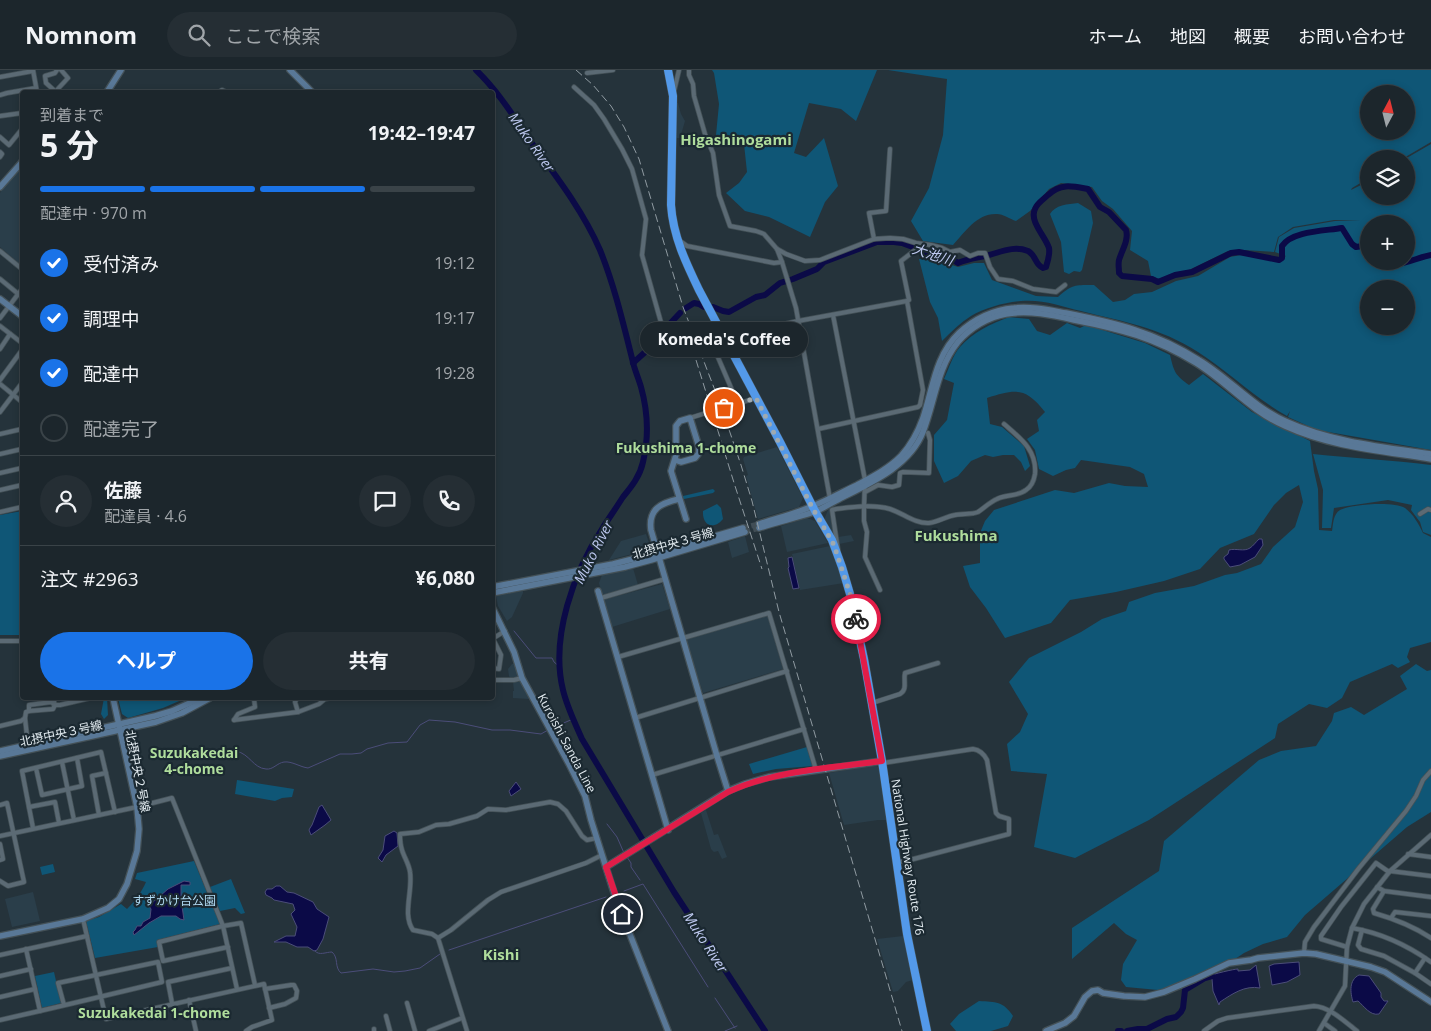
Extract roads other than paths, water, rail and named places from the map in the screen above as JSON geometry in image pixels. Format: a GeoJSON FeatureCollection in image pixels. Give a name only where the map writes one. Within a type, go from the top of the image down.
{"type":"FeatureCollection","features":[{"type":"Feature","properties":{"kind":"highway","name":"National Highway Route 176"},"geometry":{"type":"LineString","coordinates":[[668,70],[673,96],[671,205],[672,220],[678,241],[686,264],[813,509],[832,540],[852,602],[882,762],[907,934],[927,1031]]}},
{"type":"Feature","properties":{"kind":"street"},"geometry":{"type":"LineString","coordinates":[[0,77],[33,70],[36,90]]}},
{"type":"Feature","properties":{"kind":"street"},"geometry":{"type":"LineString","coordinates":[[53,90],[46,83],[45,76],[55,73],[57,70]]}},
{"type":"Feature","properties":{"kind":"street"},"geometry":{"type":"LineString","coordinates":[[57,90],[68,78],[61,70]]}},
{"type":"Feature","properties":{"kind":"street"},"geometry":{"type":"LineString","coordinates":[[109,90],[121,70]]}},
{"type":"Feature","properties":{"kind":"street"},"geometry":{"type":"LineString","coordinates":[[290,70],[310,90]]}},
{"type":"Feature","properties":{"kind":"street"},"geometry":{"type":"LineString","coordinates":[[587,73],[613,70]]}},
{"type":"Feature","properties":{"kind":"street"},"geometry":{"type":"LineString","coordinates":[[673,96],[679,70]]}},
{"type":"Feature","properties":{"kind":"street"},"geometry":{"type":"LineString","coordinates":[[689,70],[694,96],[705,134],[713,153],[719,195],[730,226],[764,234],[777,249],[786,273],[796,308],[830,498]]}},
{"type":"Feature","properties":{"kind":"street"},"geometry":{"type":"LineString","coordinates":[[574,87],[594,105],[604,119],[632,169],[646,220],[642,255],[662,326],[671,351],[688,346]]}},
{"type":"Feature","properties":{"kind":"street"},"geometry":{"type":"LineString","coordinates":[[0,95],[20,92]]}},
{"type":"Feature","properties":{"kind":"street"},"geometry":{"type":"LineString","coordinates":[[0,116],[20,113]]}},
{"type":"Feature","properties":{"kind":"street"},"geometry":{"type":"LineString","coordinates":[[0,137],[9,145],[20,131]]}},
{"type":"Feature","properties":{"kind":"street"},"geometry":{"type":"LineString","coordinates":[[874,239],[868,213],[886,211],[890,148]]}},
{"type":"Feature","properties":{"kind":"street"},"geometry":{"type":"LineString","coordinates":[[0,152],[2,154],[0,157]]}},
{"type":"Feature","properties":{"kind":"street"},"geometry":{"type":"LineString","coordinates":[[0,187],[20,164]]}},
{"type":"Feature","properties":{"kind":"street"},"geometry":{"type":"LineString","coordinates":[[777,249],[805,261],[820,260],[874,239],[903,239],[916,244],[942,248],[950,252],[960,250],[970,256],[981,253],[986,256],[990,267],[998,279],[1013,281],[1033,289],[1056,292],[1064,285]]}},
{"type":"Feature","properties":{"kind":"street"},"geometry":{"type":"LineString","coordinates":[[678,241],[680,240],[687,246],[705,250],[774,263],[782,262]]}},
{"type":"Feature","properties":{"kind":"street"},"geometry":{"type":"LineString","coordinates":[[0,251],[20,267]]}},
{"type":"Feature","properties":{"kind":"street"},"geometry":{"type":"LineString","coordinates":[[818,429],[920,405],[923,390],[906,301],[909,300],[901,261],[914,251]]}},
{"type":"Feature","properties":{"kind":"street"},"geometry":{"type":"LineString","coordinates":[[0,279],[20,294]]}},
{"type":"Feature","properties":{"kind":"street"},"geometry":{"type":"LineString","coordinates":[[0,318],[20,296]]}},
{"type":"Feature","properties":{"kind":"street"},"geometry":{"type":"LineString","coordinates":[[0,298],[20,314]]}},
{"type":"Feature","properties":{"kind":"street"},"geometry":{"type":"LineString","coordinates":[[700,343],[906,301]]}},
{"type":"Feature","properties":{"kind":"street"},"geometry":{"type":"LineString","coordinates":[[865,486],[890,466],[912,441],[923,417],[938,364],[958,335],[967,327],[991,313],[1003,309],[1021,307],[1039,308],[1105,321],[1155,336],[1200,360],[1268,412],[1284,421],[1313,432],[1335,439],[1431,454]]}},
{"type":"Feature","properties":{"kind":"street"},"geometry":{"type":"LineString","coordinates":[[759,526],[813,509],[865,486],[892,470],[903,460],[922,434],[942,367],[948,357],[962,338],[976,326],[992,317],[1004,314],[1027,312],[1054,316],[1105,326],[1154,341],[1198,364],[1252,407],[1296,431],[1335,443],[1431,459]]}},
{"type":"Feature","properties":{"kind":"street"},"geometry":{"type":"LineString","coordinates":[[833,315],[865,486],[864,521],[867,532],[865,557],[880,590]]}},
{"type":"Feature","properties":{"kind":"street"},"geometry":{"type":"LineString","coordinates":[[0,326],[20,342]]}},
{"type":"Feature","properties":{"kind":"street"},"geometry":{"type":"LineString","coordinates":[[0,349],[10,334]]}},
{"type":"Feature","properties":{"kind":"street"},"geometry":{"type":"LineString","coordinates":[[711,341],[738,404]]}},
{"type":"Feature","properties":{"kind":"street"},"geometry":{"type":"LineString","coordinates":[[20,353],[0,382],[20,400]]}},
{"type":"Feature","properties":{"kind":"street"},"geometry":{"type":"LineString","coordinates":[[0,412],[20,386]]}},
{"type":"Feature","properties":{"kind":"street"},"geometry":{"type":"LineString","coordinates":[[724,408],[756,398]]}},
{"type":"Feature","properties":{"kind":"street"},"geometry":{"type":"LineString","coordinates":[[686,519],[671,471],[675,460],[677,444],[676,426],[680,421],[709,412]]}},
{"type":"Feature","properties":{"kind":"street"},"geometry":{"type":"LineString","coordinates":[[675,460],[681,462],[696,458],[699,453],[690,418]]}},
{"type":"Feature","properties":{"kind":"street"},"geometry":{"type":"LineString","coordinates":[[838,555],[838,542],[832,510],[864,507],[890,509],[920,522],[930,523],[956,514],[978,512],[998,498],[1017,495],[1028,489],[1034,478],[1034,459],[1028,446],[1004,424]]}},
{"type":"Feature","properties":{"kind":"street"},"geometry":{"type":"LineString","coordinates":[[0,434],[20,429]]}},
{"type":"Feature","properties":{"kind":"street"},"geometry":{"type":"LineString","coordinates":[[813,509],[830,498],[865,486],[899,485],[900,473],[903,472],[929,473],[930,440],[928,433]]}},
{"type":"Feature","properties":{"kind":"street"},"geometry":{"type":"LineString","coordinates":[[0,454],[20,449]]}},
{"type":"Feature","properties":{"kind":"street"},"geometry":{"type":"LineString","coordinates":[[0,473],[20,468]]}},
{"type":"Feature","properties":{"kind":"street"},"geometry":{"type":"LineString","coordinates":[[0,490],[20,485]]}},
{"type":"Feature","properties":{"kind":"street"},"geometry":{"type":"LineString","coordinates":[[679,499],[662,504],[654,511],[650,526],[728,792]]}},
{"type":"Feature","properties":{"kind":"street"},"geometry":{"type":"LineString","coordinates":[[0,512],[20,508]]}},
{"type":"Feature","properties":{"kind":"street"},"geometry":{"type":"LineString","coordinates":[[1420,514],[1431,510]]}},
{"type":"Feature","properties":{"kind":"street","name":"北摂中央３号線"},"geometry":{"type":"LineString","coordinates":[[532,582],[606,568],[625,567],[658,555],[744,530]]}},
{"type":"Feature","properties":{"kind":"street"},"geometry":{"type":"LineString","coordinates":[[601,598],[665,579]]}},
{"type":"Feature","properties":{"kind":"street"},"geometry":{"type":"LineString","coordinates":[[495,587],[532,582]]}},
{"type":"Feature","properties":{"kind":"street"},"geometry":{"type":"LineString","coordinates":[[495,592],[532,582]]}},
{"type":"Feature","properties":{"kind":"street"},"geometry":{"type":"LineString","coordinates":[[598,591],[668,830]]}},
{"type":"Feature","properties":{"kind":"street","name":"Kuroishi Sanda Line"},"geometry":{"type":"LineString","coordinates":[[495,613],[514,652],[522,678],[585,796],[606,867],[668,1031]]}},
{"type":"Feature","properties":{"kind":"street"},"geometry":{"type":"LineString","coordinates":[[618,657],[769,613],[816,770]]}},
{"type":"Feature","properties":{"kind":"street"},"geometry":{"type":"LineString","coordinates":[[495,638],[505,631]]}},
{"type":"Feature","properties":{"kind":"street"},"geometry":{"type":"LineString","coordinates":[[0,641],[20,641]]}},
{"type":"Feature","properties":{"kind":"street"},"geometry":{"type":"LineString","coordinates":[[495,643],[501,654],[498,680],[522,678]]}},
{"type":"Feature","properties":{"kind":"street"},"geometry":{"type":"LineString","coordinates":[[872,703],[904,692],[905,674],[938,663]]}},
{"type":"Feature","properties":{"kind":"street"},"geometry":{"type":"LineString","coordinates":[[495,668],[499,669]]}},
{"type":"Feature","properties":{"kind":"street"},"geometry":{"type":"LineString","coordinates":[[636,718],[787,671]]}},
{"type":"Feature","properties":{"kind":"street"},"geometry":{"type":"LineString","coordinates":[[54,700],[55,705]]}},
{"type":"Feature","properties":{"kind":"street"},"geometry":{"type":"LineString","coordinates":[[28,745],[26,712],[53,709],[55,705],[80,700]]}},
{"type":"Feature","properties":{"kind":"street","name":"北摂中央２号線"},"geometry":{"type":"LineString","coordinates":[[0,936],[83,918],[108,908],[119,899],[128,884],[139,829],[137,807],[113,700]]}},
{"type":"Feature","properties":{"kind":"street","name":"北摂中央３号線"},"geometry":{"type":"LineString","coordinates":[[1,752],[119,727],[172,711],[197,700]]}},
{"type":"Feature","properties":{"kind":"street","name":"北摂中央３号線"},"geometry":{"type":"LineString","coordinates":[[1,752],[177,715],[206,700]]}},
{"type":"Feature","properties":{"kind":"street"},"geometry":{"type":"LineString","coordinates":[[254,700],[255,707],[238,714],[234,720],[298,712],[319,704],[324,700]]}},
{"type":"Feature","properties":{"kind":"street"},"geometry":{"type":"LineString","coordinates":[[296,700],[298,712]]}},
{"type":"Feature","properties":{"kind":"street"},"geometry":{"type":"LineString","coordinates":[[0,726],[21,721],[25,718]]}},
{"type":"Feature","properties":{"kind":"street"},"geometry":{"type":"LineString","coordinates":[[652,775],[804,729]]}},
{"type":"Feature","properties":{"kind":"street"},"geometry":{"type":"LineString","coordinates":[[606,867],[728,792],[745,784],[769,777],[973,748],[977,749],[987,760],[996,813],[1009,819],[1010,834],[896,862]]}},
{"type":"Feature","properties":{"kind":"street"},"geometry":{"type":"LineString","coordinates":[[33,828],[22,771],[101,752],[115,812]]}},
{"type":"Feature","properties":{"kind":"street"},"geometry":{"type":"LineString","coordinates":[[36,768],[42,795],[68,790],[82,786],[76,758]]}},
{"type":"Feature","properties":{"kind":"street"},"geometry":{"type":"LineString","coordinates":[[62,762],[74,820]]}},
{"type":"Feature","properties":{"kind":"street"},"geometry":{"type":"LineString","coordinates":[[1304,953],[1305,942],[1314,927],[1406,811],[1416,796],[1423,780],[1431,771]]}},
{"type":"Feature","properties":{"kind":"street"},"geometry":{"type":"LineString","coordinates":[[99,815],[92,776],[106,772]]}},
{"type":"Feature","properties":{"kind":"street"},"geometry":{"type":"LineString","coordinates":[[0,836],[172,798],[223,926],[237,989]]}},
{"type":"Feature","properties":{"kind":"street"},"geometry":{"type":"LineString","coordinates":[[29,807],[55,802],[59,823]]}},
{"type":"Feature","properties":{"kind":"street"},"geometry":{"type":"LineString","coordinates":[[467,1031],[438,938],[432,934],[413,930],[407,918],[411,884],[410,870],[400,844],[400,834],[419,832],[436,825],[449,824],[477,816],[488,809],[506,810],[550,802],[558,804],[566,811],[582,836],[587,840],[597,838]]}},
{"type":"Feature","properties":{"kind":"street"},"geometry":{"type":"LineString","coordinates":[[0,805],[7,803],[24,882],[8,886],[0,881]]}},
{"type":"Feature","properties":{"kind":"street"},"geometry":{"type":"LineString","coordinates":[[1318,1031],[1345,986],[1347,947],[1352,928],[1364,904],[1390,872],[1430,836]]}},
{"type":"Feature","properties":{"kind":"street"},"geometry":{"type":"LineString","coordinates":[[0,844],[3,859],[0,860]]}},
{"type":"Feature","properties":{"kind":"street"},"geometry":{"type":"LineString","coordinates":[[1408,854],[1431,857]]}},
{"type":"Feature","properties":{"kind":"street"},"geometry":{"type":"LineString","coordinates":[[438,938],[501,892],[586,863],[602,855]]}},
{"type":"Feature","properties":{"kind":"street"},"geometry":{"type":"LineString","coordinates":[[1347,947],[1321,939],[1321,936],[1376,863],[1390,872],[1431,876]]}},
{"type":"Feature","properties":{"kind":"street"},"geometry":{"type":"LineString","coordinates":[[1377,887],[1384,891],[1431,897]]}},
{"type":"Feature","properties":{"kind":"street"},"geometry":{"type":"LineString","coordinates":[[1384,891],[1373,909],[1374,913],[1406,924],[1431,938]]}},
{"type":"Feature","properties":{"kind":"street"},"geometry":{"type":"LineString","coordinates":[[1391,918],[1394,912],[1431,916]]}},
{"type":"Feature","properties":{"kind":"street"},"geometry":{"type":"LineString","coordinates":[[83,918],[106,1018],[264,984],[272,1020],[246,1031]]}},
{"type":"Feature","properties":{"kind":"street"},"geometry":{"type":"LineString","coordinates":[[228,947],[163,961],[159,942],[241,923],[255,986]]}},
{"type":"Feature","properties":{"kind":"street"},"geometry":{"type":"LineString","coordinates":[[1352,928],[1379,934],[1402,944],[1431,962]]}},
{"type":"Feature","properties":{"kind":"street"},"geometry":{"type":"LineString","coordinates":[[1362,930],[1358,945],[1361,948],[1384,956],[1431,984]]}},
{"type":"Feature","properties":{"kind":"street"},"geometry":{"type":"LineString","coordinates":[[0,955],[87,936]]}},
{"type":"Feature","properties":{"kind":"street"},"geometry":{"type":"LineString","coordinates":[[26,949],[40,1011]]}},
{"type":"Feature","properties":{"kind":"street"},"geometry":{"type":"LineString","coordinates":[[1046,1031],[1065,1024],[1074,1016],[1085,997],[1092,991],[1098,990],[1103,993],[1145,997],[1164,992],[1229,963],[1304,953],[1316,954],[1385,972],[1431,1002]]}},
{"type":"Feature","properties":{"kind":"street"},"geometry":{"type":"LineString","coordinates":[[1415,973],[1425,958]]}},
{"type":"Feature","properties":{"kind":"street"},"geometry":{"type":"LineString","coordinates":[[0,1020],[64,1006],[162,982],[158,962],[58,983],[64,1006]]}},
{"type":"Feature","properties":{"kind":"street"},"geometry":{"type":"LineString","coordinates":[[172,1003],[168,982],[232,968]]}},
{"type":"Feature","properties":{"kind":"street"},"geometry":{"type":"LineString","coordinates":[[0,976],[31,969]]}},
{"type":"Feature","properties":{"kind":"street"},"geometry":{"type":"LineString","coordinates":[[265,989],[291,985],[297,991],[296,998],[286,1004],[269,1008]]}},
{"type":"Feature","properties":{"kind":"street"},"geometry":{"type":"LineString","coordinates":[[0,997],[35,989]]}},
{"type":"Feature","properties":{"kind":"street"},"geometry":{"type":"LineString","coordinates":[[189,1000],[196,1031]]}},
{"type":"Feature","properties":{"kind":"street"},"geometry":{"type":"LineString","coordinates":[[407,1003],[415,1031]]}},
{"type":"Feature","properties":{"kind":"street"},"geometry":{"type":"LineString","coordinates":[[1204,1031],[1218,1021],[1238,1016],[1314,1006],[1319,1006],[1330,1012],[1357,1031]]}},
{"type":"Feature","properties":{"kind":"street"},"geometry":{"type":"LineString","coordinates":[[386,1016],[390,1031]]}},
{"type":"Feature","properties":{"kind":"street"},"geometry":{"type":"LineString","coordinates":[[429,1031],[462,1018]]}},
{"type":"Feature","properties":{"kind":"street"},"geometry":{"type":"LineString","coordinates":[[1324,1023],[1336,1031]]}},
{"type":"Feature","properties":{"kind":"waterway","name":"Muko River"},"geometry":{"type":"LineString","coordinates":[[476,70],[493,90]]}},
{"type":"Feature","properties":{"kind":"waterway","name":"Muko River"},"geometry":{"type":"LineString","coordinates":[[495,92],[586,221],[600,250],[615,293],[645,406],[647,424],[646,443],[640,472],[592,546],[582,565],[567,606],[562,627],[560,649],[560,670],[563,690],[571,715],[582,739],[674,892],[765,1031]]}},
{"type":"Feature","properties":{"kind":"waterway","name":"大池川"},"geometry":{"type":"LineString","coordinates":[[686,308],[694,303],[729,312],[756,297],[765,295],[780,283],[817,269],[824,262],[877,242],[902,243],[926,252],[949,257],[958,263],[1006,250],[1022,249],[1031,253],[1038,265],[1043,268],[1047,265],[1049,248],[1034,218],[1035,209],[1053,191],[1067,186],[1088,189],[1100,207],[1109,212],[1126,230],[1126,241],[1119,260],[1119,273],[1122,276],[1152,279],[1158,282],[1175,275],[1192,272],[1231,253],[1239,252],[1279,260],[1282,258],[1282,246],[1293,237],[1342,228],[1352,244],[1356,247],[1360,246]]}},
{"type":"Feature","properties":{"kind":"waterway","name":"大池川"},"geometry":{"type":"LineString","coordinates":[[1415,260],[1431,255]]}},
{"type":"Feature","properties":{"kind":"waterway","name":"大池川"},"geometry":{"type":"LineString","coordinates":[[633,363],[653,345],[680,313]]}},
{"type":"Feature","properties":{"kind":"waterway"},"geometry":{"type":"LineString","coordinates":[[514,631],[536,658],[552,658],[560,667]]}},
{"type":"Feature","properties":{"kind":"waterway"},"geometry":{"type":"LineString","coordinates":[[552,728],[573,719]]}},
{"type":"Feature","properties":{"kind":"waterway"},"geometry":{"type":"LineString","coordinates":[[224,757],[236,751],[245,755],[254,764],[262,768],[268,769],[287,762],[308,768],[340,754],[361,753],[367,749],[388,743],[407,742],[420,725],[429,720],[455,722],[492,730],[541,734],[548,730]]}},
{"type":"Feature","properties":{"kind":"waterway"},"geometry":{"type":"LineString","coordinates":[[607,824],[617,837],[624,853]]}},
{"type":"Feature","properties":{"kind":"waterway"},"geometry":{"type":"LineString","coordinates":[[627,857],[640,880]]}},
{"type":"Feature","properties":{"kind":"waterway"},"geometry":{"type":"LineString","coordinates":[[624,891],[643,884],[708,987]]}},
{"type":"Feature","properties":{"kind":"waterway"},"geometry":{"type":"LineString","coordinates":[[449,950],[606,897]]}},
{"type":"Feature","properties":{"kind":"waterway"},"geometry":{"type":"LineString","coordinates":[[315,951],[321,954],[332,952],[341,973],[373,969],[394,972],[405,971],[420,968],[440,954]]}},
{"type":"Feature","properties":{"kind":"waterway"},"geometry":{"type":"LineString","coordinates":[[1127,1031],[1147,1029],[1167,1019],[1176,1017],[1183,1008],[1185,990],[1212,976]]}},
{"type":"Feature","properties":{"kind":"waterway"},"geometry":{"type":"LineString","coordinates":[[715,998],[735,1028]]}},
{"type":"Feature","properties":{"kind":"waterway"},"geometry":{"type":"LineString","coordinates":[[725,1031],[737,1026]]}},
{"type":"Feature","properties":{"kind":"tunnel"},"geometry":{"type":"LineString","coordinates":[[688,346],[700,343]]}},
{"type":"Feature","properties":{"kind":"tunnel"},"geometry":{"type":"LineString","coordinates":[[709,412],[724,408]]}},
{"type":"Feature","properties":{"kind":"tunnel"},"geometry":{"type":"LineString","coordinates":[[743,528],[759,524]]}},
{"type":"Feature","properties":{"kind":"tunnel"},"geometry":{"type":"LineString","coordinates":[[745,532],[759,528]]}},
{"type":"Feature","properties":{"kind":"railway"},"geometry":{"type":"LineString","coordinates":[[576,70],[593,85],[611,106],[624,127],[639,159],[683,307],[721,406],[752,501],[779,612],[902,1031]]}},
{"type":"Feature","properties":{"kind":"railway"},"geometry":{"type":"LineString","coordinates":[[696,360],[762,569]]}},
{"type":"Feature","properties":{"kind":"place","name":"Komeda's Coffee"},"geometry":{"type":"Point","coordinates":[724,408]}},
{"type":"Feature","properties":{"kind":"district","name":"Higashinogami"},"geometry":{"type":"Point","coordinates":[736,139]}},
{"type":"Feature","properties":{"kind":"district","name":"Fukushima 1-chome"},"geometry":{"type":"Point","coordinates":[686,447]}},
{"type":"Feature","properties":{"kind":"district","name":"Fukushima"},"geometry":{"type":"Point","coordinates":[956,535]}},
{"type":"Feature","properties":{"kind":"district","name":"Suzukakedai 4-chome"},"geometry":{"type":"Point","coordinates":[194,760]}},
{"type":"Feature","properties":{"kind":"district","name":"Kishi"},"geometry":{"type":"Point","coordinates":[501,954]}},
{"type":"Feature","properties":{"kind":"district","name":"Suzukakedai 1-chome"},"geometry":{"type":"Point","coordinates":[154,1012]}},
{"type":"Feature","properties":{"kind":"park label","name":"すずかけ台公園"},"geometry":{"type":"Point","coordinates":[174,900]}}]}
